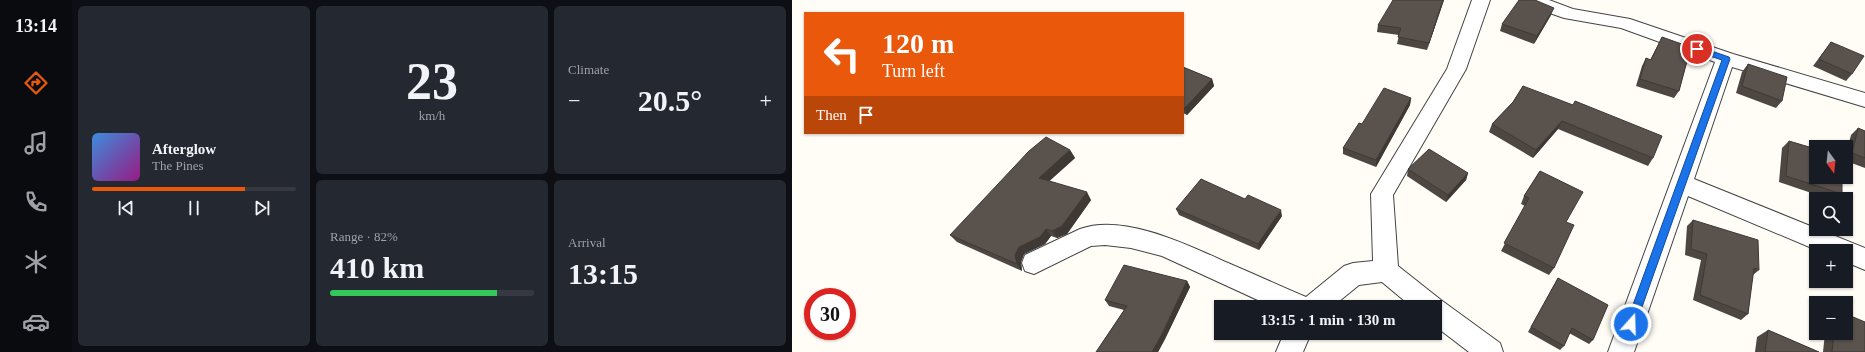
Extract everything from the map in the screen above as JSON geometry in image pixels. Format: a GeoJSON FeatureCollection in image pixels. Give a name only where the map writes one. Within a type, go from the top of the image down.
{"type":"FeatureCollection","features":[{"type":"Feature","properties":{"kind":"street"},"geometry":{"type":"LineString","coordinates":[[1386,271],[1382,194],[1456,69],[1481,0]]}},
{"type":"Feature","properties":{"kind":"street"},"geometry":{"type":"LineString","coordinates":[[1536,0],[1570,14],[1624,23],[1726,59],[1865,100]]}},
{"type":"Feature","properties":{"kind":"street"},"geometry":{"type":"LineString","coordinates":[[1621,352],[1726,59]]}},
{"type":"Feature","properties":{"kind":"street"},"geometry":{"type":"LineString","coordinates":[[1681,183],[1865,259]]}},
{"type":"Feature","properties":{"kind":"street"},"geometry":{"type":"LineString","coordinates":[[1034,263],[1088,236],[1105,235],[1131,238],[1166,247],[1285,300]]}},
{"type":"Feature","properties":{"kind":"street"},"geometry":{"type":"LineString","coordinates":[[1321,300],[1352,274],[1386,271],[1422,300]]}},
{"type":"Feature","properties":{"kind":"street"},"geometry":{"type":"LineString","coordinates":[[1442,315],[1490,352]]}},
{"type":"Feature","properties":{"kind":"street"},"geometry":{"type":"LineString","coordinates":[[1289,352],[1295,340]]}},
{"type":"Feature","properties":{"kind":"building"},"geometry":{"type":"Polygon","coordinates":[[[1393,0],[1443,0],[1429,43],[1398,37],[1401,28],[1378,25],[1393,0]]]}},
{"type":"Feature","properties":{"kind":"building"},"geometry":{"type":"Polygon","coordinates":[[[1519,0],[1535,0],[1554,8],[1537,36],[1502,24],[1519,0]]]}},
{"type":"Feature","properties":{"kind":"building"},"geometry":{"type":"Polygon","coordinates":[[[1662,37],[1693,48],[1686,65],[1679,91],[1640,79],[1646,58],[1651,60],[1662,37]]]}},
{"type":"Feature","properties":{"kind":"building"},"geometry":{"type":"Polygon","coordinates":[[[1831,42],[1864,56],[1852,74],[1819,59],[1831,42]]]}},
{"type":"Feature","properties":{"kind":"building"},"geometry":{"type":"Polygon","coordinates":[[[1748,64],[1787,77],[1782,101],[1742,86],[1748,64]]]}},
{"type":"Feature","properties":{"kind":"building"},"geometry":{"type":"Polygon","coordinates":[[[1184,67],[1212,79],[1184,108],[1184,67]]]}},
{"type":"Feature","properties":{"kind":"building"},"geometry":{"type":"Polygon","coordinates":[[[1523,86],[1573,105],[1575,101],[1662,136],[1653,158],[1562,121],[1536,150],[1492,124],[1513,102],[1523,86]]]}},
{"type":"Feature","properties":{"kind":"building"},"geometry":{"type":"Polygon","coordinates":[[[1384,88],[1411,98],[1376,160],[1343,148],[1359,123],[1362,124],[1384,88]]]}},
{"type":"Feature","properties":{"kind":"building"},"geometry":{"type":"Polygon","coordinates":[[[1858,128],[1865,131],[1865,158],[1853,153],[1858,128]]]}},
{"type":"Feature","properties":{"kind":"building"},"geometry":{"type":"Polygon","coordinates":[[[1046,137],[1070,150],[1039,178],[1087,192],[1062,226],[1052,231],[1046,229],[1040,237],[1019,247],[1015,255],[1017,264],[950,235],[1029,151],[1046,137]]]}},
{"type":"Feature","properties":{"kind":"building"},"geometry":{"type":"Polygon","coordinates":[[[1789,141],[1809,147],[1809,183],[1786,176],[1789,141]]]}},
{"type":"Feature","properties":{"kind":"building"},"geometry":{"type":"Polygon","coordinates":[[[1429,149],[1468,173],[1448,195],[1408,169],[1429,149]]]}},
{"type":"Feature","properties":{"kind":"building"},"geometry":{"type":"Polygon","coordinates":[[[1540,171],[1583,192],[1566,222],[1574,225],[1554,268],[1504,243],[1529,198],[1524,196],[1540,171]]]}},
{"type":"Feature","properties":{"kind":"building"},"geometry":{"type":"Polygon","coordinates":[[[1201,179],[1245,199],[1248,195],[1281,210],[1258,244],[1176,209],[1201,179]]]}},
{"type":"Feature","properties":{"kind":"building"},"geometry":{"type":"Polygon","coordinates":[[[1811,184],[1842,184],[1842,192],[1836,192],[1811,184]]]}},
{"type":"Feature","properties":{"kind":"building"},"geometry":{"type":"Polygon","coordinates":[[[1693,220],[1758,240],[1759,270],[1754,268],[1748,314],[1700,295],[1707,254],[1691,249],[1693,220]]]}},
{"type":"Feature","properties":{"kind":"building"},"geometry":{"type":"Polygon","coordinates":[[[1124,265],[1187,281],[1152,352],[1096,352],[1127,306],[1105,300],[1124,265]]]}},
{"type":"Feature","properties":{"kind":"building"},"geometry":{"type":"Polygon","coordinates":[[[1558,278],[1608,305],[1593,340],[1572,328],[1564,346],[1531,327],[1558,278]]]}},
{"type":"Feature","properties":{"kind":"building"},"geometry":{"type":"Polygon","coordinates":[[[1853,317],[1865,322],[1865,352],[1832,352],[1833,340],[1853,340],[1853,317]]]}},
{"type":"Feature","properties":{"kind":"building"},"geometry":{"type":"Polygon","coordinates":[[[1768,330],[1819,352],[1765,352],[1768,330]]]}},
{"type":"Feature","properties":{"kind":"route"},"geometry":{"type":"LineString","coordinates":[[1631,324],[1726,59],[1697,49]]}}]}
